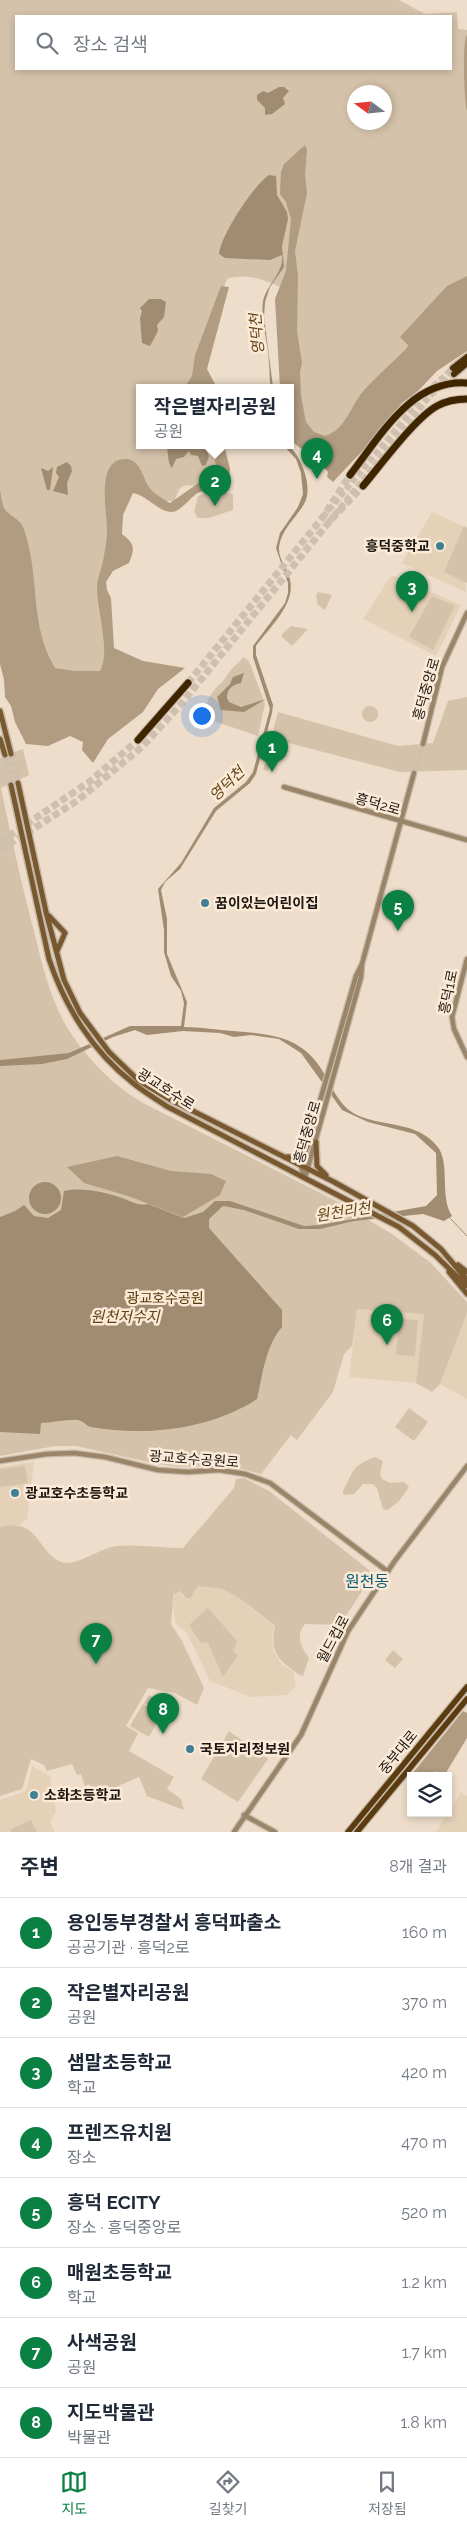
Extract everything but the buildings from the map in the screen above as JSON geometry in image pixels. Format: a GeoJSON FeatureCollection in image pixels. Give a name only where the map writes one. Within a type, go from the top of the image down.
{"type":"FeatureCollection","features":[{"type":"Feature","properties":{"kind":"highway"},"geometry":{"type":"LineString","coordinates":[[467,357],[453,371],[467,363]]}},
{"type":"Feature","properties":{"kind":"highway"},"geometry":{"type":"LineString","coordinates":[[350,475],[410,403],[429,389],[444,384],[467,383]]}},
{"type":"Feature","properties":{"kind":"highway"},"geometry":{"type":"LineString","coordinates":[[410,403],[441,388],[467,387]]}},
{"type":"Feature","properties":{"kind":"highway"},"geometry":{"type":"LineString","coordinates":[[363,486],[416,423],[428,413],[467,401]]}},
{"type":"Feature","properties":{"kind":"highway"},"geometry":{"type":"LineString","coordinates":[[138,740],[188,683]]}},
{"type":"Feature","properties":{"kind":"main road"},"geometry":{"type":"LineString","coordinates":[[0,711],[11,754]]}},
{"type":"Feature","properties":{"kind":"main road"},"geometry":{"type":"LineString","coordinates":[[0,739],[4,755]]}},
{"type":"Feature","properties":{"kind":"main road","name":"광교호수로"},"geometry":{"type":"LineString","coordinates":[[18,783],[57,954],[72,1000],[90,1032]]}},
{"type":"Feature","properties":{"kind":"main road","name":"광교호수로"},"geometry":{"type":"LineString","coordinates":[[11,785],[49,960],[65,1001],[133,1084],[168,1106],[399,1227],[415,1238],[467,1286]]}},
{"type":"Feature","properties":{"kind":"main road"},"geometry":{"type":"LineString","coordinates":[[46,912],[65,933],[58,946],[57,954]]}},
{"type":"Feature","properties":{"kind":"main road","name":"광교호수로"},"geometry":{"type":"LineString","coordinates":[[107,1053],[138,1080],[171,1100],[334,1182],[413,1226],[449,1258],[467,1280]]}},
{"type":"Feature","properties":{"kind":"main road"},"geometry":{"type":"LineString","coordinates":[[316,1142],[317,1166],[334,1182]]}},
{"type":"Feature","properties":{"kind":"main road"},"geometry":{"type":"LineString","coordinates":[[280,1156],[300,1157],[307,1146]]}},
{"type":"Feature","properties":{"kind":"main road"},"geometry":{"type":"LineString","coordinates":[[449,1258],[467,1272]]}},
{"type":"Feature","properties":{"kind":"main road"},"geometry":{"type":"LineString","coordinates":[[443,1263],[467,1294]]}},
{"type":"Feature","properties":{"kind":"main road","name":"중부대로"},"geometry":{"type":"LineString","coordinates":[[348,1832],[467,1687]]}},
{"type":"Feature","properties":{"kind":"main road","name":"중부대로"},"geometry":{"type":"LineString","coordinates":[[356,1832],[467,1699]]}},
{"type":"Feature","properties":{"kind":"street","name":"흥덕중앙로"},"geometry":{"type":"LineString","coordinates":[[423,744],[442,667],[467,613]]}},
{"type":"Feature","properties":{"kind":"street","name":"흥덕중앙로"},"geometry":{"type":"LineString","coordinates":[[305,1178],[335,1076],[361,977],[362,964],[414,773]]}},
{"type":"Feature","properties":{"kind":"street","name":"흥덕2로"},"geometry":{"type":"LineString","coordinates":[[284,787],[467,840]]}},
{"type":"Feature","properties":{"kind":"street","name":"흥덕1로"},"geometry":{"type":"LineString","coordinates":[[467,959],[452,1017],[454,1029],[467,1057]]}},
{"type":"Feature","properties":{"kind":"street","name":"흥덕중앙로"},"geometry":{"type":"LineString","coordinates":[[305,1178],[301,1167],[356,976],[362,964]]}},
{"type":"Feature","properties":{"kind":"street","name":"광교호수공원로"},"geometry":{"type":"LineString","coordinates":[[0,1461],[47,1454],[74,1453],[105,1457],[158,1470],[188,1472],[219,1470],[245,1474],[270,1483],[388,1571]]}},
{"type":"Feature","properties":{"kind":"street","name":"월드컵로"},"geometry":{"type":"LineString","coordinates":[[234,1832],[301,1735],[348,1631],[388,1571],[467,1466]]}},
{"type":"Feature","properties":{"kind":"street"},"geometry":{"type":"LineString","coordinates":[[244,1815],[275,1832]]}},
{"type":"Feature","properties":{"kind":"shaded area"},"geometry":{"type":"Polygon","coordinates":[[[467,35],[467,111],[464,48],[467,35]]]}},
{"type":"Feature","properties":{"kind":"shaded area"},"geometry":{"type":"Polygon","coordinates":[[[305,145],[307,150],[305,174],[307,193],[295,251],[298,276],[297,331],[302,363],[300,372],[301,396],[306,422],[314,432],[325,436],[338,428],[365,389],[407,348],[408,345],[400,337],[447,286],[467,276],[467,351],[437,371],[418,391],[402,403],[367,446],[333,482],[327,477],[328,472],[321,464],[311,465],[303,450],[294,443],[294,384],[280,384],[275,299],[286,271],[291,219],[286,202],[280,194],[281,172],[284,164],[305,145]]]}},
{"type":"Feature","properties":{"kind":"shaded area"},"geometry":{"type":"Polygon","coordinates":[[[221,286],[229,287],[207,369],[215,384],[187,384],[192,376],[195,355],[221,286]]]}},
{"type":"Feature","properties":{"kind":"shaded area"},"geometry":{"type":"Polygon","coordinates":[[[212,449],[225,449],[230,469],[228,491],[210,490],[200,492],[175,511],[171,512],[161,509],[133,493],[123,515],[122,534],[132,544],[132,554],[129,563],[113,571],[106,582],[111,598],[114,648],[143,661],[185,668],[158,689],[143,712],[108,739],[93,763],[82,750],[83,742],[70,736],[48,746],[26,744],[15,722],[11,706],[5,697],[4,680],[0,664],[0,490],[4,508],[23,527],[32,563],[41,634],[55,668],[74,671],[100,671],[103,663],[104,642],[97,588],[106,542],[105,487],[106,476],[110,467],[116,461],[126,459],[135,462],[151,489],[170,503],[200,482],[212,478],[217,469],[212,449]]]}},
{"type":"Feature","properties":{"kind":"shaded area","name":"흥덕중학교"},"geometry":{"type":"Polygon","coordinates":[[[432,512],[467,528],[466,592],[402,563],[432,512]]]}},
{"type":"Feature","properties":{"kind":"shaded area"},"geometry":{"type":"Polygon","coordinates":[[[395,576],[461,605],[436,656],[363,619],[390,577],[395,576]]]}},
{"type":"Feature","properties":{"kind":"shaded area"},"geometry":{"type":"Polygon","coordinates":[[[117,1156],[171,1171],[211,1174],[226,1181],[220,1195],[183,1217],[128,1196],[84,1183],[67,1167],[117,1156]]]}},
{"type":"Feature","properties":{"kind":"shaded area"},"geometry":{"type":"Polygon","coordinates":[[[357,1309],[424,1313],[416,1383],[349,1377],[357,1309]]]}},
{"type":"Feature","properties":{"kind":"shaded area"},"geometry":{"type":"Polygon","coordinates":[[[467,1313],[467,1399],[440,1384],[467,1313]]]}},
{"type":"Feature","properties":{"kind":"shaded area","name":"광교호수초등학교"},"geometry":{"type":"Polygon","coordinates":[[[34,1462],[27,1519],[20,1525],[0,1527],[0,1467],[34,1462]]]}},
{"type":"Feature","properties":{"kind":"shaded area"},"geometry":{"type":"Polygon","coordinates":[[[200,1586],[223,1589],[242,1600],[274,1627],[272,1638],[274,1652],[282,1665],[293,1671],[296,1686],[287,1695],[251,1697],[210,1681],[187,1633],[176,1624],[173,1607],[174,1596],[179,1592],[185,1598],[200,1586]]]}},
{"type":"Feature","properties":{"kind":"shaded area"},"geometry":{"type":"Polygon","coordinates":[[[463,1711],[467,1713],[467,1738],[446,1772],[414,1772],[463,1711]]]}},
{"type":"Feature","properties":{"kind":"shaded area","name":"소화초등학교"},"geometry":{"type":"Polygon","coordinates":[[[32,1766],[50,1776],[56,1812],[50,1822],[55,1832],[0,1832],[0,1800],[26,1791],[32,1766]]]}},
{"type":"Feature","properties":{"kind":"shaded area"},"geometry":{"type":"Polygon","coordinates":[[[461,1792],[467,1796],[467,1832],[436,1832],[445,1817],[452,1817],[452,1806],[461,1792]]]}},
{"type":"Feature","properties":{"kind":"green space"},"geometry":{"type":"Polygon","coordinates":[[[0,0],[399,0],[425,14],[457,12],[458,29],[467,30],[467,287],[413,342],[329,439],[308,440],[294,399],[294,384],[290,384],[280,312],[280,287],[254,278],[234,277],[227,279],[214,319],[203,384],[136,384],[136,449],[217,449],[223,479],[202,487],[186,485],[180,488],[174,501],[162,501],[125,483],[112,569],[104,583],[110,646],[99,696],[0,645],[0,0]]]}},
{"type":"Feature","properties":{"kind":"green space"},"geometry":{"type":"Polygon","coordinates":[[[213,491],[233,494],[233,510],[209,518],[198,518],[194,512],[198,496],[213,491]]]}},
{"type":"Feature","properties":{"kind":"green space"},"geometry":{"type":"Polygon","coordinates":[[[464,526],[467,528],[467,583],[444,572],[464,526]]]}},
{"type":"Feature","properties":{"kind":"green space"},"geometry":{"type":"Polygon","coordinates":[[[318,592],[332,595],[325,610],[318,605],[316,596],[318,592]]]}},
{"type":"Feature","properties":{"kind":"green space"},"geometry":{"type":"Polygon","coordinates":[[[432,596],[455,606],[433,650],[409,637],[432,596]]]}},
{"type":"Feature","properties":{"kind":"green space"},"geometry":{"type":"Polygon","coordinates":[[[291,626],[308,629],[292,646],[282,637],[282,634],[291,626]]]}},
{"type":"Feature","properties":{"kind":"green space"},"geometry":{"type":"Polygon","coordinates":[[[243,657],[249,661],[265,704],[258,736],[205,718],[206,706],[212,693],[243,657]]]}},
{"type":"Feature","properties":{"kind":"green space"},"geometry":{"type":"Polygon","coordinates":[[[467,697],[467,770],[400,772],[281,741],[274,748],[268,771],[263,770],[278,712],[398,746],[433,743],[448,701],[467,697]]]}},
{"type":"Feature","properties":{"kind":"green space"},"geometry":{"type":"Polygon","coordinates":[[[370,706],[376,708],[378,714],[376,720],[370,722],[364,720],[362,714],[364,708],[370,706]]]}},
{"type":"Feature","properties":{"kind":"green space","name":"광교호수공원"},"geometry":{"type":"Polygon","coordinates":[[[23,749],[29,775],[1,788],[23,888],[52,996],[64,1022],[80,1046],[109,1078],[143,1103],[338,1202],[392,1234],[431,1263],[467,1302],[467,1313],[440,1384],[432,1392],[416,1383],[424,1314],[357,1309],[352,1346],[344,1354],[333,1392],[297,1440],[291,1435],[261,1474],[227,1465],[181,1467],[157,1464],[76,1446],[55,1446],[0,1456],[0,758],[23,749]]]}},
{"type":"Feature","properties":{"kind":"green space"},"geometry":{"type":"Polygon","coordinates":[[[399,1319],[418,1320],[415,1356],[396,1355],[399,1319]]]}},
{"type":"Feature","properties":{"kind":"green space"},"geometry":{"type":"Polygon","coordinates":[[[409,1408],[428,1422],[414,1441],[395,1427],[409,1408]]]}},
{"type":"Feature","properties":{"kind":"green space"},"geometry":{"type":"Polygon","coordinates":[[[375,1457],[383,1461],[380,1474],[382,1479],[390,1483],[404,1482],[409,1487],[399,1501],[388,1510],[383,1509],[377,1488],[372,1484],[363,1484],[354,1494],[343,1495],[343,1491],[357,1466],[375,1457]]]}},
{"type":"Feature","properties":{"kind":"green space"},"geometry":{"type":"Polygon","coordinates":[[[25,1466],[28,1483],[0,1487],[0,1469],[25,1466]]]}},
{"type":"Feature","properties":{"kind":"green space"},"geometry":{"type":"Polygon","coordinates":[[[244,1478],[269,1491],[369,1570],[370,1579],[340,1625],[305,1624],[302,1628],[300,1641],[309,1658],[303,1676],[296,1673],[277,1655],[273,1639],[275,1626],[242,1600],[223,1589],[199,1586],[191,1598],[186,1598],[180,1591],[174,1595],[174,1589],[171,1624],[182,1641],[204,1688],[197,1705],[175,1693],[148,1688],[126,1726],[138,1733],[129,1751],[174,1777],[167,1789],[181,1799],[184,1810],[147,1796],[139,1777],[91,1798],[92,1788],[89,1784],[85,1786],[81,1774],[77,1775],[72,1764],[47,1771],[44,1765],[31,1759],[22,1789],[0,1796],[0,1527],[15,1525],[26,1529],[32,1533],[52,1557],[66,1563],[77,1561],[117,1546],[183,1548],[234,1488],[236,1479],[244,1478]]]}},
{"type":"Feature","properties":{"kind":"green space"},"geometry":{"type":"Polygon","coordinates":[[[208,1608],[237,1641],[233,1651],[238,1655],[223,1677],[208,1643],[200,1642],[189,1625],[208,1608]]]}},
{"type":"Feature","properties":{"kind":"green space"},"geometry":{"type":"Polygon","coordinates":[[[393,1650],[403,1659],[395,1668],[385,1660],[393,1650]]]}},
{"type":"Feature","properties":{"kind":"green space"},"geometry":{"type":"Polygon","coordinates":[[[149,1695],[166,1705],[162,1713],[144,1703],[149,1695]]]}},
{"type":"Feature","properties":{"kind":"green space"},"geometry":{"type":"Polygon","coordinates":[[[143,1704],[161,1715],[149,1737],[130,1726],[143,1704]]]}},
{"type":"Feature","properties":{"kind":"green space"},"geometry":{"type":"Polygon","coordinates":[[[229,1731],[268,1759],[238,1802],[201,1779],[229,1731]]]}},
{"type":"Feature","properties":{"kind":"green space"},"geometry":{"type":"Polygon","coordinates":[[[31,1820],[37,1832],[11,1832],[10,1830],[31,1820]]]}},
{"type":"Feature","properties":{"kind":"water"},"geometry":{"type":"Polygon","coordinates":[[[279,87],[284,87],[289,91],[283,98],[285,104],[272,114],[265,115],[265,108],[257,100],[257,95],[263,91],[268,93],[279,87]]]}},
{"type":"Feature","properties":{"kind":"water"},"geometry":{"type":"Polygon","coordinates":[[[269,175],[276,176],[277,195],[287,212],[288,219],[282,246],[284,267],[270,287],[265,302],[264,317],[273,384],[270,384],[270,381],[269,356],[262,309],[265,295],[278,273],[282,255],[270,260],[225,258],[219,254],[231,224],[262,181],[269,175]]]}},
{"type":"Feature","properties":{"kind":"water"},"geometry":{"type":"Polygon","coordinates":[[[149,299],[161,299],[166,302],[164,317],[157,325],[158,331],[150,346],[142,343],[140,318],[142,311],[140,308],[149,299]]]}},
{"type":"Feature","properties":{"kind":"water"},"geometry":{"type":"Polygon","coordinates":[[[167,449],[206,449],[209,456],[206,465],[202,466],[198,456],[191,455],[189,451],[184,457],[176,459],[172,468],[169,463],[167,449]]]}},
{"type":"Feature","properties":{"kind":"water","name":"원천저수지"},"geometry":{"type":"Polygon","coordinates":[[[287,449],[292,449],[297,456],[305,472],[308,489],[304,504],[280,541],[280,556],[290,580],[291,589],[285,607],[256,646],[256,655],[273,705],[272,713],[256,774],[250,783],[216,811],[180,869],[165,882],[161,890],[167,919],[167,954],[187,1002],[184,1027],[270,1035],[292,1042],[302,1048],[312,1056],[340,1101],[351,1111],[367,1119],[410,1128],[420,1132],[437,1146],[443,1161],[446,1199],[452,1216],[444,1221],[423,1214],[354,1221],[320,1229],[299,1229],[244,1210],[223,1206],[209,1219],[209,1228],[282,1310],[282,1327],[268,1352],[257,1399],[219,1417],[177,1428],[133,1431],[112,1430],[91,1427],[74,1420],[41,1423],[40,1434],[0,1432],[0,1217],[24,1205],[34,1216],[48,1218],[61,1210],[64,1191],[78,1190],[108,1194],[138,1204],[148,1204],[184,1218],[203,1212],[215,1201],[230,1201],[304,1226],[320,1225],[426,1206],[437,1195],[436,1153],[415,1134],[368,1122],[342,1110],[301,1053],[279,1039],[251,1035],[234,1037],[220,1033],[183,1031],[147,1035],[135,1030],[113,1037],[67,1059],[42,1064],[0,1066],[0,1060],[69,1053],[130,1026],[181,1026],[184,1003],[181,991],[171,976],[164,952],[164,930],[158,889],[181,863],[214,808],[246,782],[253,772],[270,709],[253,657],[253,646],[285,603],[288,593],[288,583],[276,548],[280,533],[298,507],[303,494],[301,473],[296,459],[287,449]]]}},
{"type":"Feature","properties":{"kind":"water"},"geometry":{"type":"Polygon","coordinates":[[[67,462],[71,466],[72,471],[67,483],[68,495],[53,491],[59,477],[56,473],[57,467],[67,462]]]}},
{"type":"Feature","properties":{"kind":"water"},"geometry":{"type":"Polygon","coordinates":[[[53,467],[50,490],[47,490],[41,468],[48,471],[53,467]]]}},
{"type":"Feature","properties":{"kind":"water"},"geometry":{"type":"Polygon","coordinates":[[[244,673],[241,683],[229,690],[227,698],[229,702],[241,707],[266,699],[244,712],[221,710],[217,697],[230,684],[233,677],[244,673]]]}},
{"type":"Feature","properties":{"kind":"water"},"geometry":{"type":"Polygon","coordinates":[[[45,1182],[51,1183],[56,1187],[60,1192],[60,1204],[56,1209],[51,1213],[45,1214],[39,1213],[34,1209],[30,1204],[29,1198],[30,1192],[34,1187],[39,1183],[45,1182]]]}},
{"type":"Feature","properties":{"kind":"waterway","name":"원천리천"},"geometry":{"type":"LineString","coordinates":[[449,1217],[467,1236]]}},
{"type":"Feature","properties":{"kind":"tunnel"},"geometry":{"type":"LineString","coordinates":[[323,517],[427,392],[453,368]]}},
{"type":"Feature","properties":{"kind":"tunnel"},"geometry":{"type":"LineString","coordinates":[[329,522],[430,396],[454,374]]}},
{"type":"Feature","properties":{"kind":"tunnel"},"geometry":{"type":"LineString","coordinates":[[188,683],[323,517],[350,475]]}},
{"type":"Feature","properties":{"kind":"tunnel"},"geometry":{"type":"LineString","coordinates":[[0,850],[77,801],[143,746],[182,703],[329,522],[363,486]]}},
{"type":"Feature","properties":{"kind":"tunnel"},"geometry":{"type":"LineString","coordinates":[[0,842],[89,782],[138,740]]}},
{"type":"Feature","properties":{"kind":"tunnel"},"geometry":{"type":"LineString","coordinates":[[414,773],[423,744]]}},
{"type":"Feature","properties":{"kind":"tunnel"},"geometry":{"type":"LineString","coordinates":[[11,754],[18,783]]}},
{"type":"Feature","properties":{"kind":"tunnel"},"geometry":{"type":"LineString","coordinates":[[5,755],[11,785]]}},
{"type":"Feature","properties":{"kind":"place","name":"프렌즈유치원"},"geometry":{"type":"Point","coordinates":[317,479]}},
{"type":"Feature","properties":{"kind":"place","name":"작은별자리공원"},"geometry":{"type":"Point","coordinates":[215,506]}},
{"type":"Feature","properties":{"kind":"place","name":"흥덕중학교"},"geometry":{"type":"Point","coordinates":[440,546]}},
{"type":"Feature","properties":{"kind":"place","name":"샘말초등학교"},"geometry":{"type":"Point","coordinates":[412,612]}},
{"type":"Feature","properties":{"kind":"place","name":"용인동부경찰서 흥덕파출소"},"geometry":{"type":"Point","coordinates":[272,772]}},
{"type":"Feature","properties":{"kind":"place","name":"꿈이있는어린이집"},"geometry":{"type":"Point","coordinates":[205,903]}},
{"type":"Feature","properties":{"kind":"place","name":"흥덕 ECITY"},"geometry":{"type":"Point","coordinates":[398,931]}},
{"type":"Feature","properties":{"kind":"place","name":"매원초등학교"},"geometry":{"type":"Point","coordinates":[387,1345]}},
{"type":"Feature","properties":{"kind":"place","name":"광교호수초등학교"},"geometry":{"type":"Point","coordinates":[15,1493]}},
{"type":"Feature","properties":{"kind":"place","name":"사색공원"},"geometry":{"type":"Point","coordinates":[96,1664]}},
{"type":"Feature","properties":{"kind":"place","name":"지도박물관"},"geometry":{"type":"Point","coordinates":[163,1734]}},
{"type":"Feature","properties":{"kind":"place","name":"국토지리정보원"},"geometry":{"type":"Point","coordinates":[190,1749]}},
{"type":"Feature","properties":{"kind":"place","name":"소화초등학교"},"geometry":{"type":"Point","coordinates":[34,1795]}},
{"type":"Feature","properties":{"kind":"district","name":"원천동"},"geometry":{"type":"Point","coordinates":[367,1581]}},
{"type":"Feature","properties":{"kind":"water label","name":"영덕천"},"geometry":{"type":"Point","coordinates":[257,334]}},
{"type":"Feature","properties":{"kind":"water label","name":"영덕천"},"geometry":{"type":"Point","coordinates":[227,784]}}]}
